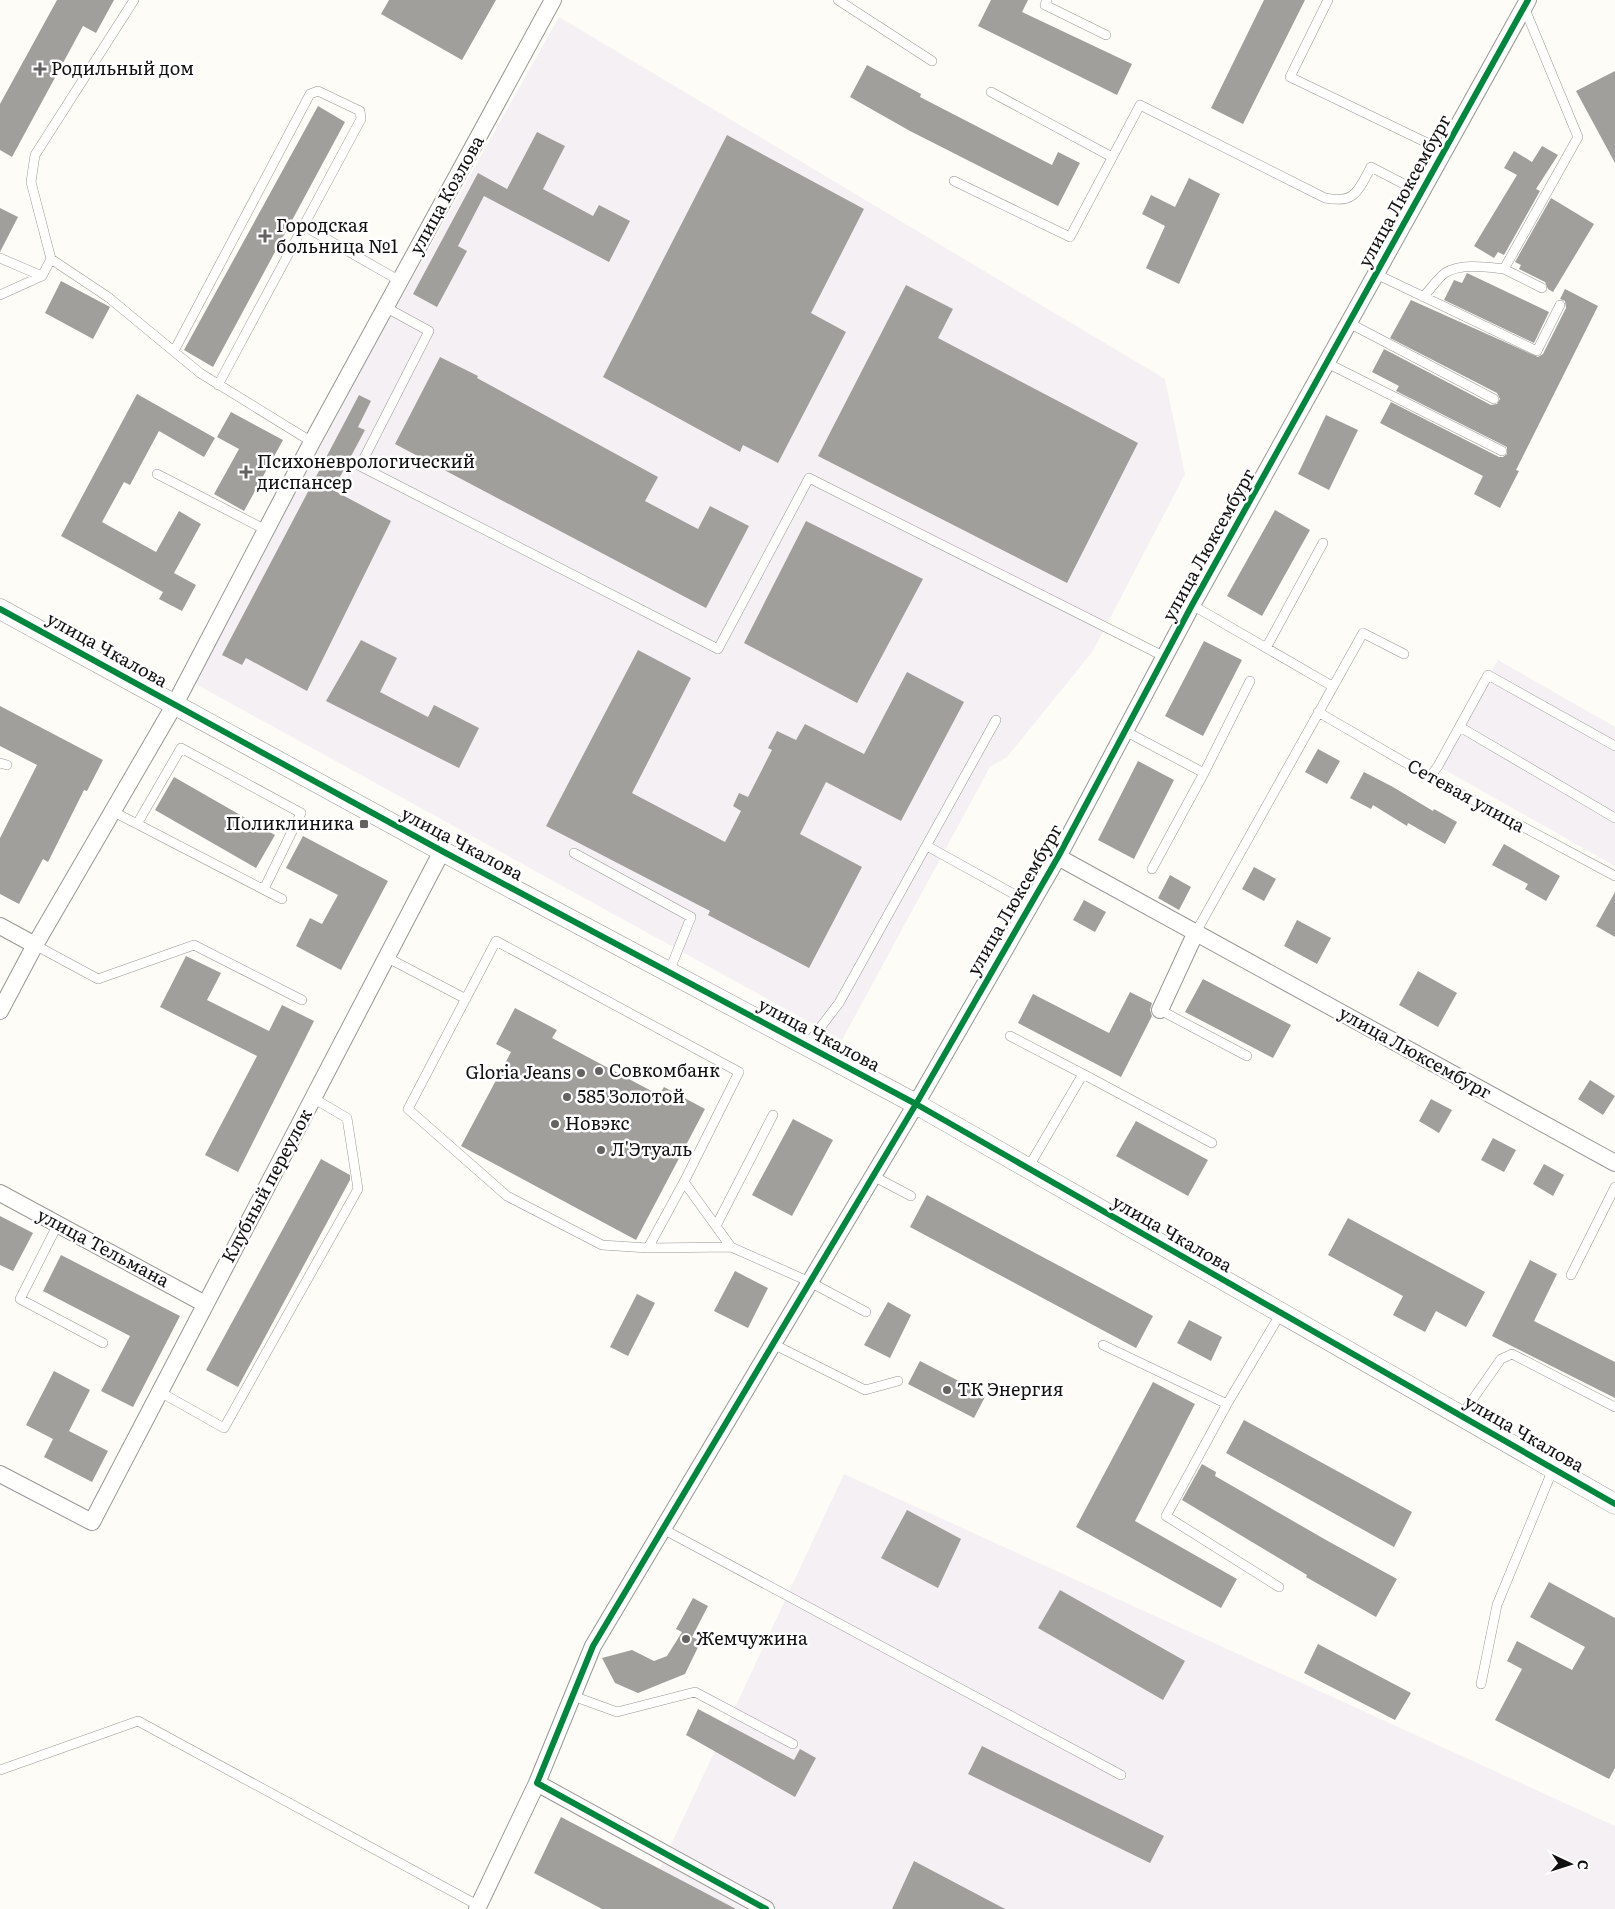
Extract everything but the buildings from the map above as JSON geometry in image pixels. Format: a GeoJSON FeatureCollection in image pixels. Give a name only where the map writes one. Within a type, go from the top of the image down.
{"type":"FeatureCollection","features":[{"type":"Feature","properties":{"kind":"street","name":"улица Козлова"},"geometry":{"type":"LineString","coordinates":[[35,945],[174,704],[312,442],[553,0]]}},
{"type":"Feature","properties":{"kind":"street","name":"улица Люксембург"},"geometry":{"type":"LineString","coordinates":[[478,1907],[537,1783],[593,1646],[916,1104],[1058,857],[1192,605],[1526,3]]}},
{"type":"Feature","properties":{"kind":"street","name":"улица Чкалова"},"geometry":{"type":"LineString","coordinates":[[0,609],[442,850],[916,1104],[1615,1504]]}},
{"type":"Feature","properties":{"kind":"street","name":"Клубный переулок"},"geometry":{"type":"LineString","coordinates":[[0,1474],[92,1522],[442,850]]}},
{"type":"Feature","properties":{"kind":"street","name":"улица Люксембург"},"geometry":{"type":"LineString","coordinates":[[1058,857],[1615,1163]]}},
{"type":"Feature","properties":{"kind":"street"},"geometry":{"type":"LineString","coordinates":[[0,926],[35,945],[0,1011]]}},
{"type":"Feature","properties":{"kind":"street"},"geometry":{"type":"LineString","coordinates":[[1160,1010],[1196,932]]}},
{"type":"Feature","properties":{"kind":"street","name":"улица Тельмана"},"geometry":{"type":"LineString","coordinates":[[0,1193],[206,1304]]}},
{"type":"Feature","properties":{"kind":"street"},"geometry":{"type":"LineString","coordinates":[[537,1783],[766,1909]]}},
{"type":"Feature","properties":{"kind":"lane"},"geometry":{"type":"LineString","coordinates":[[134,0],[35,155],[31,182],[51,259],[108,297],[200,373],[312,442]]}},
{"type":"Feature","properties":{"kind":"lane"},"geometry":{"type":"LineString","coordinates":[[838,0],[932,60]]}},
{"type":"Feature","properties":{"kind":"lane"},"geometry":{"type":"LineString","coordinates":[[1048,0],[1045,5],[1106,36]]}},
{"type":"Feature","properties":{"kind":"lane"},"geometry":{"type":"LineString","coordinates":[[1328,0],[1290,77],[1444,151]]}},
{"type":"Feature","properties":{"kind":"lane"},"geometry":{"type":"LineString","coordinates":[[1504,269],[1578,137],[1526,3]]}},
{"type":"Feature","properties":{"kind":"lane"},"geometry":{"type":"LineString","coordinates":[[174,351],[310,94],[318,91],[360,111],[362,114],[361,120],[218,385]]}},
{"type":"Feature","properties":{"kind":"lane"},"geometry":{"type":"LineString","coordinates":[[992,92],[1112,157]]}},
{"type":"Feature","properties":{"kind":"lane"},"geometry":{"type":"LineString","coordinates":[[954,181],[1070,237],[1140,105],[1326,198],[1340,200],[1350,198],[1358,192],[1371,167],[1421,193]]}},
{"type":"Feature","properties":{"kind":"lane"},"geometry":{"type":"LineString","coordinates":[[304,226],[400,280]]}},
{"type":"Feature","properties":{"kind":"lane"},"geometry":{"type":"LineString","coordinates":[[0,258],[42,276]]}},
{"type":"Feature","properties":{"kind":"lane"},"geometry":{"type":"LineString","coordinates":[[0,295],[42,276],[51,259]]}},
{"type":"Feature","properties":{"kind":"lane"},"geometry":{"type":"LineString","coordinates":[[1423,297],[1445,274],[1462,268],[1504,269],[1542,288]]}},
{"type":"Feature","properties":{"kind":"lane"},"geometry":{"type":"LineString","coordinates":[[1376,274],[1537,352],[1560,305]]}},
{"type":"Feature","properties":{"kind":"lane"},"geometry":{"type":"LineString","coordinates":[[385,307],[429,331],[360,466],[718,649],[809,478],[1165,657]]}},
{"type":"Feature","properties":{"kind":"lane"},"geometry":{"type":"LineString","coordinates":[[1348,323],[1494,399]]}},
{"type":"Feature","properties":{"kind":"lane"},"geometry":{"type":"LineString","coordinates":[[1327,363],[1502,451]]}},
{"type":"Feature","properties":{"kind":"lane"},"geometry":{"type":"LineString","coordinates":[[157,474],[266,530]]}},
{"type":"Feature","properties":{"kind":"lane"},"geometry":{"type":"LineString","coordinates":[[1266,648],[1323,543]]}},
{"type":"Feature","properties":{"kind":"lane"},"geometry":{"type":"LineString","coordinates":[[1192,605],[1332,686]]}},
{"type":"Feature","properties":{"kind":"lane"},"geometry":{"type":"LineString","coordinates":[[1196,932],[1363,633],[1404,654]]}},
{"type":"Feature","properties":{"kind":"lane"},"geometry":{"type":"LineString","coordinates":[[1430,778],[1488,675],[1615,746]]}},
{"type":"Feature","properties":{"kind":"lane"},"geometry":{"type":"LineString","coordinates":[[1152,869],[1204,773],[1250,681]]}},
{"type":"Feature","properties":{"kind":"lane","name":"Сетевая улица"},"geometry":{"type":"LineString","coordinates":[[1318,712],[1430,778],[1615,876]]}},
{"type":"Feature","properties":{"kind":"lane"},"geometry":{"type":"LineString","coordinates":[[807,1045],[839,1003],[996,720]]}},
{"type":"Feature","properties":{"kind":"lane"},"geometry":{"type":"LineString","coordinates":[[1460,727],[1615,818]]}},
{"type":"Feature","properties":{"kind":"lane"},"geometry":{"type":"LineString","coordinates":[[1125,731],[1204,773]]}},
{"type":"Feature","properties":{"kind":"lane"},"geometry":{"type":"LineString","coordinates":[[137,824],[181,748],[301,813],[264,889]]}},
{"type":"Feature","properties":{"kind":"lane"},"geometry":{"type":"LineString","coordinates":[[112,811],[282,899]]}},
{"type":"Feature","properties":{"kind":"lane"},"geometry":{"type":"LineString","coordinates":[[927,846],[1030,903]]}},
{"type":"Feature","properties":{"kind":"lane"},"geometry":{"type":"LineString","coordinates":[[574,853],[691,917],[669,972]]}},
{"type":"Feature","properties":{"kind":"lane"},"geometry":{"type":"LineString","coordinates":[[648,1248],[684,1182],[739,1072],[496,941],[408,1109],[507,1196],[602,1245],[648,1248],[731,1247],[810,1282],[866,1312]]}},
{"type":"Feature","properties":{"kind":"lane"},"geometry":{"type":"LineString","coordinates":[[35,945],[98,979],[194,945],[302,1000]]}},
{"type":"Feature","properties":{"kind":"lane"},"geometry":{"type":"LineString","coordinates":[[386,957],[466,999]]}},
{"type":"Feature","properties":{"kind":"lane"},"geometry":{"type":"LineString","coordinates":[[1160,1010],[1247,1056]]}},
{"type":"Feature","properties":{"kind":"lane"},"geometry":{"type":"LineString","coordinates":[[1010,1036],[1212,1143]]}},
{"type":"Feature","properties":{"kind":"lane"},"geometry":{"type":"LineString","coordinates":[[1028,1169],[1083,1074]]}},
{"type":"Feature","properties":{"kind":"lane"},"geometry":{"type":"LineString","coordinates":[[160,1392],[224,1428],[358,1189],[347,1118],[313,1098]]}},
{"type":"Feature","properties":{"kind":"lane"},"geometry":{"type":"LineString","coordinates":[[716,1226],[773,1115]]}},
{"type":"Feature","properties":{"kind":"lane"},"geometry":{"type":"LineString","coordinates":[[873,1176],[911,1196]]}},
{"type":"Feature","properties":{"kind":"lane"},"geometry":{"type":"LineString","coordinates":[[684,1182],[731,1247]]}},
{"type":"Feature","properties":{"kind":"lane"},"geometry":{"type":"LineString","coordinates":[[1571,1275],[1615,1186]]}},
{"type":"Feature","properties":{"kind":"lane"},"geometry":{"type":"LineString","coordinates":[[58,1224],[20,1299],[103,1343]]}},
{"type":"Feature","properties":{"kind":"lane"},"geometry":{"type":"LineString","coordinates":[[1279,1587],[1166,1516],[1227,1404],[1281,1313]]}},
{"type":"Feature","properties":{"kind":"lane"},"geometry":{"type":"LineString","coordinates":[[773,1344],[865,1390],[898,1381]]}},
{"type":"Feature","properties":{"kind":"lane"},"geometry":{"type":"LineString","coordinates":[[1104,1345],[1227,1404]]}},
{"type":"Feature","properties":{"kind":"lane"},"geometry":{"type":"LineString","coordinates":[[1462,1416],[1501,1359],[1512,1354],[1615,1407]]}},
{"type":"Feature","properties":{"kind":"lane"},"geometry":{"type":"LineString","coordinates":[[1481,1684],[1497,1605],[1553,1468]]}},
{"type":"Feature","properties":{"kind":"lane"},"geometry":{"type":"LineString","coordinates":[[663,1529],[1121,1775]]}},
{"type":"Feature","properties":{"kind":"lane"},"geometry":{"type":"LineString","coordinates":[[573,1696],[617,1712],[695,1692],[792,1744]]}},
{"type":"Feature","properties":{"kind":"lane"},"geometry":{"type":"LineString","coordinates":[[0,1770],[138,1721],[478,1907]]}},
{"type":"Feature","properties":{"kind":"shaded area"},"geometry":{"type":"Polygon","coordinates":[[[559,17],[1165,379],[1185,474],[1093,651],[1007,757],[990,767],[842,1040],[194,683],[371,352],[559,17]]]}},
{"type":"Feature","properties":{"kind":"shaded area"},"geometry":{"type":"Polygon","coordinates":[[[1498,660],[1615,727],[1615,866],[1438,766],[1498,660]]]}},
{"type":"Feature","properties":{"kind":"shaded area"},"geometry":{"type":"Polygon","coordinates":[[[844,1474],[1615,1826],[1615,1909],[641,1909],[844,1474]]]}},
{"type":"Feature","properties":{"kind":"cycle path"},"geometry":{"type":"LineString","coordinates":[[766,1909],[537,1783],[593,1646],[916,1104],[1058,857],[1192,605],[1528,0]]}},
{"type":"Feature","properties":{"kind":"cycle path"},"geometry":{"type":"LineString","coordinates":[[0,609],[442,851],[916,1104],[1615,1504]]}},
{"type":"Feature","properties":{"kind":"place","name":"Родильный дом"},"geometry":{"type":"Point","coordinates":[40,69]}},
{"type":"Feature","properties":{"kind":"place","name":"Городская больница №1"},"geometry":{"type":"Point","coordinates":[265,236]}},
{"type":"Feature","properties":{"kind":"place","name":"Психоневрологический диспансер"},"geometry":{"type":"Point","coordinates":[246,472]}},
{"type":"Feature","properties":{"kind":"place","name":"Поликлиника"},"geometry":{"type":"Point","coordinates":[364,824]}},
{"type":"Feature","properties":{"kind":"place","name":"Совкомбанк"},"geometry":{"type":"Point","coordinates":[599,1071]}},
{"type":"Feature","properties":{"kind":"place","name":"Gloria Jeans"},"geometry":{"type":"Point","coordinates":[581,1073]}},
{"type":"Feature","properties":{"kind":"place","name":"585 Золотой"},"geometry":{"type":"Point","coordinates":[567,1097]}},
{"type":"Feature","properties":{"kind":"place","name":"Новэкс"},"geometry":{"type":"Point","coordinates":[555,1124]}},
{"type":"Feature","properties":{"kind":"place","name":"Л'Этуаль"},"geometry":{"type":"Point","coordinates":[601,1150]}},
{"type":"Feature","properties":{"kind":"place","name":"ТК Энергия"},"geometry":{"type":"Point","coordinates":[947,1390]}},
{"type":"Feature","properties":{"kind":"place","name":"Жемчужина"},"geometry":{"type":"Point","coordinates":[686,1639]}}]}
